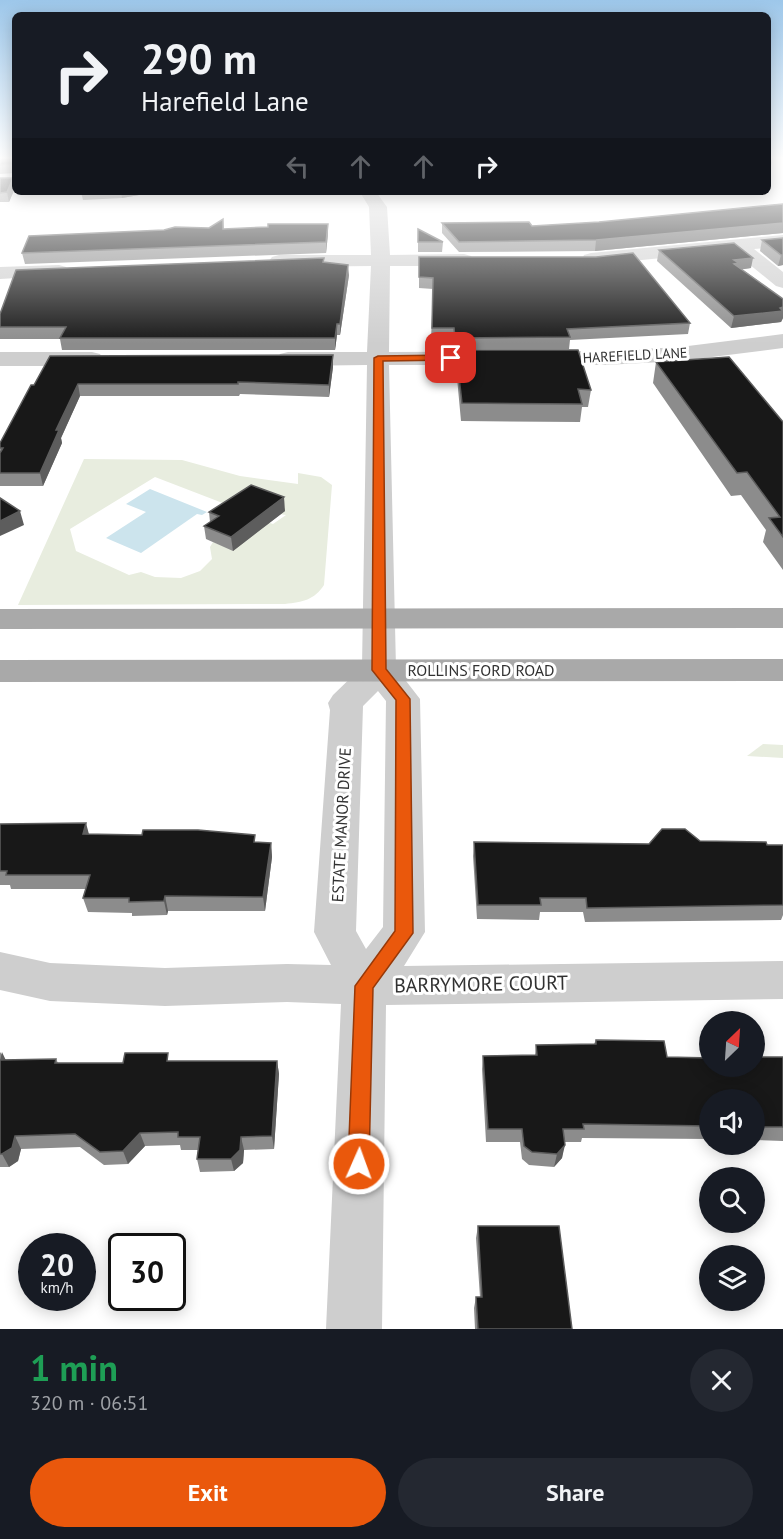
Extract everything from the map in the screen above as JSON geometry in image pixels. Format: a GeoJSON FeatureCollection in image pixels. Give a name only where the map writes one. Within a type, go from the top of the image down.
{"type":"FeatureCollection","features":[{"type":"Feature","properties":{"kind":"main road"},"geometry":{"type":"LineString","coordinates":[[0,619],[783,618]]}},
{"type":"Feature","properties":{"kind":"main road","name":"ROLLINS FORD ROAD"},"geometry":{"type":"LineString","coordinates":[[0,671],[783,670]]}},
{"type":"Feature","properties":{"kind":"street"},"geometry":{"type":"LineString","coordinates":[[364,986],[404,933],[403,699],[379,670],[381,618],[378,358],[381,261],[379,220]]}},
{"type":"Feature","properties":{"kind":"street"},"geometry":{"type":"LineString","coordinates":[[572,260],[783,241]]}},
{"type":"Feature","properties":{"kind":"street"},"geometry":{"type":"LineString","coordinates":[[738,246],[783,282]]}},
{"type":"Feature","properties":{"kind":"street"},"geometry":{"type":"LineString","coordinates":[[260,263],[481,260]]}},
{"type":"Feature","properties":{"kind":"street"},"geometry":{"type":"LineString","coordinates":[[0,273],[81,270]]}},
{"type":"Feature","properties":{"kind":"street","name":"HAREFIELD LANE"},"geometry":{"type":"LineString","coordinates":[[270,359],[613,358],[680,354],[783,341]]}},
{"type":"Feature","properties":{"kind":"street"},"geometry":{"type":"LineString","coordinates":[[3,363],[115,359]]}},
{"type":"Feature","properties":{"kind":"street","name":"ESTATE MANOR DRIVE"},"geometry":{"type":"LineString","coordinates":[[354,1329],[364,986],[335,932],[347,710],[345,704],[379,670]]}},
{"type":"Feature","properties":{"kind":"street","name":"BARRYMORE COURT"},"geometry":{"type":"LineString","coordinates":[[0,971],[50,982],[165,987],[286,983],[364,986],[783,980]]}},
{"type":"Feature","properties":{"kind":"shaded area"},"geometry":{"type":"Polygon","coordinates":[[[84,459],[182,460],[240,476],[298,484],[298,473],[321,477],[332,485],[324,585],[308,599],[285,604],[18,605],[84,459]],[[155,477],[70,529],[76,551],[129,575],[141,572],[155,577],[181,578],[200,571],[212,559],[210,547],[213,542],[223,546],[236,537],[246,541],[267,522],[273,524],[286,515],[233,507],[155,477]]]}},
{"type":"Feature","properties":{"kind":"shaded area"},"geometry":{"type":"Polygon","coordinates":[[[763,744],[783,745],[783,758],[747,756],[763,744]]]}},
{"type":"Feature","properties":{"kind":"water"},"geometry":{"type":"Polygon","coordinates":[[[150,489],[207,512],[202,515],[197,514],[141,553],[106,538],[146,512],[126,504],[150,489]]]}},
{"type":"Feature","properties":{"kind":"building"},"geometry":{"type":"Polygon","coordinates":[[[221,220],[223,229],[268,227],[268,224],[328,224],[326,242],[22,253],[29,236],[164,230],[175,227],[209,228],[221,220]]]}},
{"type":"Feature","properties":{"kind":"building"},"geometry":{"type":"Polygon","coordinates":[[[783,220],[783,223],[596,240],[459,242],[442,223],[529,222],[532,226],[599,222],[783,220]]]}},
{"type":"Feature","properties":{"kind":"building"},"geometry":{"type":"Polygon","coordinates":[[[418,229],[443,242],[418,242],[418,229]]]}},
{"type":"Feature","properties":{"kind":"building"},"geometry":{"type":"Polygon","coordinates":[[[783,238],[783,255],[762,240],[783,238]]]}},
{"type":"Feature","properties":{"kind":"building"},"geometry":{"type":"Polygon","coordinates":[[[734,243],[753,258],[734,260],[739,263],[734,264],[783,299],[783,307],[780,308],[783,311],[734,316],[659,250],[734,243]]]}},
{"type":"Feature","properties":{"kind":"building"},"geometry":{"type":"Polygon","coordinates":[[[633,253],[690,323],[567,329],[570,337],[455,338],[454,328],[432,328],[433,278],[419,277],[419,257],[596,257],[633,253]]]}},
{"type":"Feature","properties":{"kind":"building"},"geometry":{"type":"Polygon","coordinates":[[[324,258],[323,262],[348,265],[340,324],[337,324],[335,338],[60,338],[66,327],[0,327],[0,314],[16,270],[324,258]]]}},
{"type":"Feature","properties":{"kind":"building"},"geometry":{"type":"Polygon","coordinates":[[[456,350],[578,350],[591,390],[578,389],[582,404],[462,403],[456,350]]]}},
{"type":"Feature","properties":{"kind":"building"},"geometry":{"type":"Polygon","coordinates":[[[333,355],[329,385],[238,382],[238,384],[78,384],[56,430],[59,430],[40,473],[0,473],[0,453],[3,448],[0,448],[0,443],[31,385],[34,385],[50,356],[333,355]]]}},
{"type":"Feature","properties":{"kind":"building"},"geometry":{"type":"Polygon","coordinates":[[[729,357],[783,422],[783,537],[769,518],[780,517],[747,472],[737,473],[656,362],[729,357]]]}},
{"type":"Feature","properties":{"kind":"building"},"geometry":{"type":"Polygon","coordinates":[[[251,485],[284,497],[231,537],[204,526],[219,516],[209,512],[251,485]]]}},
{"type":"Feature","properties":{"kind":"building"},"geometry":{"type":"Polygon","coordinates":[[[0,498],[20,511],[0,521],[0,498]]]}},
{"type":"Feature","properties":{"kind":"building"},"geometry":{"type":"Polygon","coordinates":[[[86,823],[83,834],[142,835],[143,830],[198,830],[255,835],[254,842],[271,843],[263,897],[165,896],[164,901],[129,902],[129,898],[83,898],[90,875],[6,875],[7,871],[0,871],[0,824],[86,823]]]}},
{"type":"Feature","properties":{"kind":"building"},"geometry":{"type":"Polygon","coordinates":[[[662,829],[685,829],[700,841],[766,842],[767,845],[783,845],[783,905],[587,908],[586,898],[540,898],[541,905],[478,905],[474,842],[649,844],[662,829]]]}},
{"type":"Feature","properties":{"kind":"building"},"geometry":{"type":"Polygon","coordinates":[[[596,1040],[664,1041],[667,1057],[699,1058],[699,1077],[765,1077],[765,1057],[783,1057],[783,1127],[765,1127],[765,1089],[699,1089],[699,1126],[583,1124],[584,1129],[563,1129],[565,1145],[557,1154],[532,1152],[524,1146],[522,1129],[488,1129],[483,1056],[537,1055],[536,1045],[596,1044],[596,1040]]]}},
{"type":"Feature","properties":{"kind":"building"},"geometry":{"type":"Polygon","coordinates":[[[125,1053],[168,1053],[167,1061],[277,1061],[272,1136],[241,1137],[240,1150],[231,1159],[197,1159],[200,1137],[178,1137],[178,1132],[140,1133],[123,1151],[100,1152],[75,1134],[15,1136],[12,1148],[0,1154],[0,1060],[56,1059],[55,1063],[123,1063],[125,1053]]]}},
{"type":"Feature","properties":{"kind":"building"},"geometry":{"type":"Polygon","coordinates":[[[478,1226],[559,1226],[572,1329],[478,1329],[476,1297],[482,1297],[478,1226]]]}},
{"type":"Feature","properties":{"kind":"route"},"geometry":{"type":"LineString","coordinates":[[359,1164],[364,986],[404,933],[403,699],[379,670],[381,618],[378,358],[451,358]]}}]}
